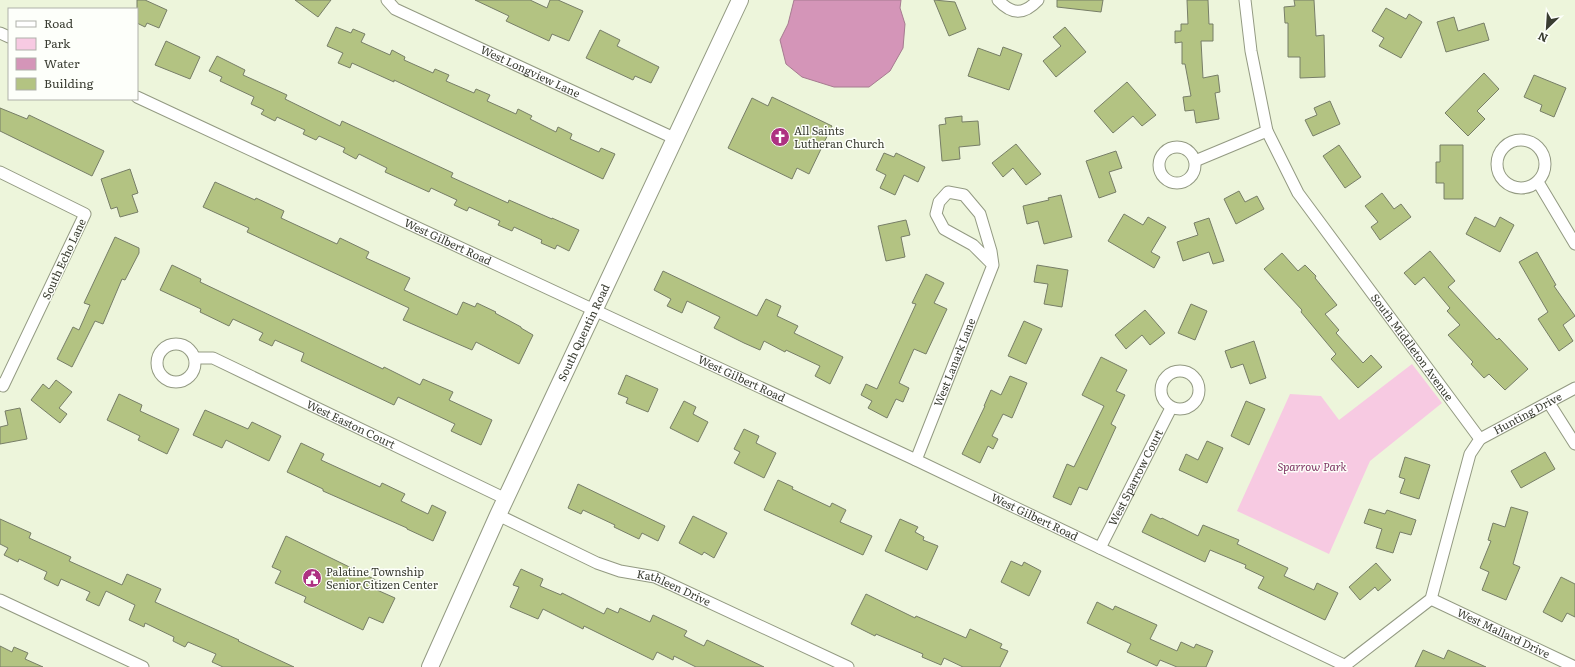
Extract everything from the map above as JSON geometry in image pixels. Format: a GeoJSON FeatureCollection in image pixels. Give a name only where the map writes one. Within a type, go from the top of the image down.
{"type":"FeatureCollection","features":[{"type":"Feature","properties":{"kind":"main road","name":"South Quentin Road"},"geometry":{"type":"LineString","coordinates":[[430,667],[498,515],[740,0]]}},
{"type":"Feature","properties":{"kind":"street","name":"West Longview Lane"},"geometry":{"type":"LineString","coordinates":[[387,0],[395,9],[676,139]]}},
{"type":"Feature","properties":{"kind":"street"},"geometry":{"type":"LineString","coordinates":[[998,0],[1005,7],[1012,11],[1019,12],[1031,7],[1038,0]]}},
{"type":"Feature","properties":{"kind":"street","name":"South Middleton Avenue"},"geometry":{"type":"LineString","coordinates":[[1245,0],[1250,51],[1268,131],[1298,193],[1480,439]]}},
{"type":"Feature","properties":{"kind":"street","name":"West Gilbert Road"},"geometry":{"type":"LineString","coordinates":[[138,97],[916,460],[1343,666]]}},
{"type":"Feature","properties":{"kind":"street"},"geometry":{"type":"LineString","coordinates":[[1195,161],[1268,131]]}},
{"type":"Feature","properties":{"kind":"street"},"geometry":{"type":"LineString","coordinates":[[1522,140],[1532,143],[1539,148],[1544,156],[1545,166],[1543,174],[1538,182],[1530,187],[1520,188],[1511,186],[1504,180],[1499,172],[1498,163],[1500,154],[1505,147],[1513,142],[1522,140]]}},
{"type":"Feature","properties":{"kind":"street","name":"South Echo Lane"},"geometry":{"type":"LineString","coordinates":[[0,172],[85,214],[3,386],[0,384]]}},
{"type":"Feature","properties":{"kind":"street"},"geometry":{"type":"LineString","coordinates":[[1538,182],[1575,244]]}},
{"type":"Feature","properties":{"kind":"street"},"geometry":{"type":"LineString","coordinates":[[948,192],[964,195],[980,214],[991,251],[993,265],[973,245],[944,229],[936,214],[939,202],[948,192]]}},
{"type":"Feature","properties":{"kind":"street","name":"West Lanark Lane"},"geometry":{"type":"LineString","coordinates":[[916,460],[993,265]]}},
{"type":"Feature","properties":{"kind":"street","name":"West Easton Court"},"geometry":{"type":"LineString","coordinates":[[194,358],[213,358],[506,499]]}},
{"type":"Feature","properties":{"kind":"street","name":"Hunting Drive"},"geometry":{"type":"LineString","coordinates":[[1480,439],[1575,388]]}},
{"type":"Feature","properties":{"kind":"street"},"geometry":{"type":"LineString","coordinates":[[1549,403],[1575,444]]}},
{"type":"Feature","properties":{"kind":"street","name":"West Sparrow Court"},"geometry":{"type":"LineString","coordinates":[[1100,548],[1172,408]]}},
{"type":"Feature","properties":{"kind":"street"},"geometry":{"type":"LineString","coordinates":[[1343,666],[1431,599],[1470,454],[1480,439]]}},
{"type":"Feature","properties":{"kind":"street","name":"Kathleen Drive"},"geometry":{"type":"LineString","coordinates":[[498,515],[597,563],[620,571],[655,577],[848,667]]}},
{"type":"Feature","properties":{"kind":"street","name":"West Mallard Drive"},"geometry":{"type":"LineString","coordinates":[[1431,599],[1575,667]]}},
{"type":"Feature","properties":{"kind":"street"},"geometry":{"type":"LineString","coordinates":[[0,600],[143,667]]}},
{"type":"Feature","properties":{"kind":"green space","name":"Sparrow Park"},"geometry":{"type":"Polygon","coordinates":[[[1412,364],[1442,403],[1370,461],[1329,554],[1237,511],[1290,394],[1321,396],[1339,420],[1412,364]]]}},
{"type":"Feature","properties":{"kind":"water"},"geometry":{"type":"Polygon","coordinates":[[[794,0],[901,0],[900,8],[905,24],[903,48],[890,71],[869,87],[834,87],[802,77],[786,64],[780,40],[788,24],[794,0]]]}},
{"type":"Feature","properties":{"kind":"building"},"geometry":{"type":"Polygon","coordinates":[[[137,0],[145,0],[167,10],[159,28],[147,23],[145,27],[138,24],[137,0]]]}},
{"type":"Feature","properties":{"kind":"building"},"geometry":{"type":"Polygon","coordinates":[[[295,0],[331,0],[318,17],[295,0]]]}},
{"type":"Feature","properties":{"kind":"building"},"geometry":{"type":"Polygon","coordinates":[[[475,0],[530,0],[547,8],[550,0],[558,0],[583,11],[569,41],[552,34],[549,41],[506,21],[509,16],[475,0]]]}},
{"type":"Feature","properties":{"kind":"building"},"geometry":{"type":"Polygon","coordinates":[[[934,0],[955,2],[966,29],[949,36],[934,0]]]}},
{"type":"Feature","properties":{"kind":"building"},"geometry":{"type":"Polygon","coordinates":[[[1057,0],[1103,0],[1101,12],[1057,7],[1057,0]]]}},
{"type":"Feature","properties":{"kind":"building"},"geometry":{"type":"Polygon","coordinates":[[[1187,0],[1208,0],[1209,24],[1213,24],[1213,41],[1201,41],[1203,78],[1218,75],[1220,92],[1215,93],[1219,119],[1196,123],[1194,110],[1185,111],[1183,97],[1191,96],[1185,64],[1182,64],[1182,42],[1175,43],[1175,31],[1181,31],[1181,24],[1188,24],[1187,0]]]}},
{"type":"Feature","properties":{"kind":"building"},"geometry":{"type":"Polygon","coordinates":[[[1294,0],[1314,0],[1316,36],[1324,35],[1325,77],[1300,78],[1300,57],[1288,57],[1288,23],[1285,23],[1284,7],[1295,6],[1294,0]]]}},
{"type":"Feature","properties":{"kind":"building"},"geometry":{"type":"Polygon","coordinates":[[[1386,8],[1406,19],[1409,14],[1422,22],[1401,58],[1379,46],[1384,38],[1372,31],[1386,8]]]}},
{"type":"Feature","properties":{"kind":"building"},"geometry":{"type":"Polygon","coordinates":[[[1454,17],[1458,31],[1484,23],[1489,40],[1446,52],[1437,22],[1454,17]]]}},
{"type":"Feature","properties":{"kind":"building"},"geometry":{"type":"Polygon","coordinates":[[[336,27],[351,33],[353,29],[365,34],[361,42],[390,55],[392,50],[405,57],[404,60],[433,73],[435,69],[449,75],[446,81],[474,93],[476,89],[490,95],[487,101],[516,114],[518,109],[532,116],[530,119],[556,132],[558,127],[572,134],[570,139],[599,152],[601,148],[615,154],[603,179],[394,80],[394,82],[352,63],[350,68],[338,63],[343,53],[327,46],[336,27]]]}},
{"type":"Feature","properties":{"kind":"building"},"geometry":{"type":"Polygon","coordinates":[[[1065,27],[1086,52],[1056,77],[1043,61],[1061,46],[1053,37],[1065,27]]]}},
{"type":"Feature","properties":{"kind":"building"},"geometry":{"type":"Polygon","coordinates":[[[600,30],[620,40],[617,46],[659,67],[651,83],[635,76],[633,80],[586,58],[600,30]]]}},
{"type":"Feature","properties":{"kind":"building"},"geometry":{"type":"Polygon","coordinates":[[[166,41],[200,57],[190,79],[155,65],[166,41]]]}},
{"type":"Feature","properties":{"kind":"building"},"geometry":{"type":"Polygon","coordinates":[[[1003,47],[1022,54],[1009,90],[968,76],[978,48],[1000,56],[1003,47]]]}},
{"type":"Feature","properties":{"kind":"building"},"geometry":{"type":"Polygon","coordinates":[[[217,56],[245,70],[243,75],[287,95],[285,99],[340,126],[342,121],[453,173],[451,177],[508,203],[509,200],[579,230],[569,251],[557,245],[555,249],[541,243],[542,240],[514,227],[512,231],[498,225],[500,221],[469,207],[467,211],[454,205],[457,200],[431,188],[429,192],[385,172],[387,168],[359,154],[356,159],[343,152],[345,148],[319,136],[316,140],[303,134],[305,130],[277,117],[275,121],[261,114],[264,110],[251,104],[254,97],[220,81],[222,77],[209,71],[217,56]]]}},
{"type":"Feature","properties":{"kind":"building"},"geometry":{"type":"Polygon","coordinates":[[[1484,73],[1499,89],[1477,111],[1485,119],[1468,136],[1445,113],[1484,73]]]}},
{"type":"Feature","properties":{"kind":"building"},"geometry":{"type":"Polygon","coordinates":[[[1534,75],[1566,88],[1554,117],[1540,111],[1542,105],[1524,97],[1534,75]]]}},
{"type":"Feature","properties":{"kind":"building"},"geometry":{"type":"Polygon","coordinates":[[[1127,82],[1156,115],[1142,126],[1133,116],[1113,133],[1094,111],[1127,82]]]}},
{"type":"Feature","properties":{"kind":"building","name":"All Saints Lutheran Church"},"geometry":{"type":"Polygon","coordinates":[[[772,97],[832,126],[809,174],[797,168],[792,179],[728,148],[752,98],[768,106],[772,97]]]}},
{"type":"Feature","properties":{"kind":"building"},"geometry":{"type":"Polygon","coordinates":[[[1330,101],[1340,124],[1313,136],[1305,120],[1317,115],[1314,108],[1330,101]]]}},
{"type":"Feature","properties":{"kind":"building"},"geometry":{"type":"Polygon","coordinates":[[[0,108],[27,119],[29,115],[104,151],[92,176],[0,131],[0,108]]]}},
{"type":"Feature","properties":{"kind":"building"},"geometry":{"type":"Polygon","coordinates":[[[962,116],[962,122],[978,121],[980,145],[959,147],[960,159],[942,161],[939,125],[946,124],[945,118],[962,116]]]}},
{"type":"Feature","properties":{"kind":"building"},"geometry":{"type":"Polygon","coordinates":[[[1016,144],[1041,174],[1026,185],[1013,168],[1003,177],[992,163],[1016,144]]]}},
{"type":"Feature","properties":{"kind":"building"},"geometry":{"type":"Polygon","coordinates":[[[1339,145],[1361,177],[1345,188],[1323,156],[1339,145]]]}},
{"type":"Feature","properties":{"kind":"building"},"geometry":{"type":"Polygon","coordinates":[[[1440,145],[1463,145],[1463,199],[1444,199],[1444,183],[1436,183],[1436,162],[1440,162],[1440,145]]]}},
{"type":"Feature","properties":{"kind":"building"},"geometry":{"type":"Polygon","coordinates":[[[1116,151],[1122,168],[1109,172],[1116,192],[1099,198],[1086,161],[1116,151]]]}},
{"type":"Feature","properties":{"kind":"building"},"geometry":{"type":"Polygon","coordinates":[[[884,153],[894,157],[896,153],[925,167],[918,182],[904,175],[895,195],[880,188],[886,175],[876,170],[884,153]]]}},
{"type":"Feature","properties":{"kind":"building"},"geometry":{"type":"Polygon","coordinates":[[[130,169],[138,193],[132,195],[138,212],[120,217],[117,207],[111,209],[101,179],[130,169]]]}},
{"type":"Feature","properties":{"kind":"building"},"geometry":{"type":"Polygon","coordinates":[[[215,182],[284,211],[281,218],[337,244],[340,238],[369,252],[366,258],[410,278],[404,290],[457,315],[463,302],[475,307],[477,303],[496,312],[495,313],[533,335],[519,364],[476,342],[472,350],[403,320],[409,308],[247,232],[249,228],[203,207],[215,182]]]}},
{"type":"Feature","properties":{"kind":"building"},"geometry":{"type":"Polygon","coordinates":[[[1239,191],[1245,202],[1257,196],[1264,209],[1236,224],[1224,199],[1239,191]]]}},
{"type":"Feature","properties":{"kind":"building"},"geometry":{"type":"Polygon","coordinates":[[[1382,193],[1394,209],[1401,204],[1411,217],[1380,240],[1371,227],[1378,222],[1365,206],[1382,193]]]}},
{"type":"Feature","properties":{"kind":"building"},"geometry":{"type":"Polygon","coordinates":[[[1061,195],[1072,237],[1044,244],[1038,221],[1027,224],[1023,206],[1049,200],[1048,198],[1061,195]]]}},
{"type":"Feature","properties":{"kind":"building"},"geometry":{"type":"Polygon","coordinates":[[[1124,214],[1143,225],[1148,217],[1166,227],[1151,252],[1160,257],[1154,268],[1108,241],[1124,214]]]}},
{"type":"Feature","properties":{"kind":"building"},"geometry":{"type":"Polygon","coordinates":[[[1475,217],[1495,227],[1500,217],[1514,225],[1500,252],[1466,234],[1475,217]]]}},
{"type":"Feature","properties":{"kind":"building"},"geometry":{"type":"Polygon","coordinates":[[[1209,218],[1224,261],[1213,264],[1209,252],[1183,261],[1177,242],[1198,235],[1194,223],[1209,218]]]}},
{"type":"Feature","properties":{"kind":"building"},"geometry":{"type":"Polygon","coordinates":[[[906,220],[910,235],[901,237],[905,257],[886,261],[878,226],[906,220]]]}},
{"type":"Feature","properties":{"kind":"building"},"geometry":{"type":"Polygon","coordinates":[[[115,237],[139,248],[139,253],[125,280],[122,279],[103,324],[95,321],[72,367],[57,359],[73,327],[79,330],[90,305],[84,303],[115,237]]]}},
{"type":"Feature","properties":{"kind":"building"},"geometry":{"type":"Polygon","coordinates":[[[1430,251],[1455,281],[1448,287],[1497,340],[1499,338],[1528,369],[1505,390],[1489,374],[1484,378],[1471,364],[1473,362],[1448,335],[1460,325],[1447,311],[1450,308],[1424,277],[1415,285],[1404,273],[1430,251]]]}},
{"type":"Feature","properties":{"kind":"building"},"geometry":{"type":"Polygon","coordinates":[[[1537,252],[1556,285],[1554,286],[1575,316],[1563,325],[1573,341],[1559,351],[1538,319],[1548,312],[1519,262],[1537,252]]]}},
{"type":"Feature","properties":{"kind":"building"},"geometry":{"type":"Polygon","coordinates":[[[1282,253],[1298,271],[1305,265],[1316,276],[1315,278],[1337,305],[1325,314],[1339,330],[1336,333],[1363,363],[1371,355],[1382,367],[1358,388],[1331,359],[1336,354],[1301,312],[1302,310],[1264,269],[1282,253]]]}},
{"type":"Feature","properties":{"kind":"building"},"geometry":{"type":"Polygon","coordinates":[[[172,265],[201,279],[200,282],[383,369],[384,367],[420,385],[423,379],[453,392],[449,400],[492,420],[481,445],[451,431],[455,424],[398,397],[394,405],[301,361],[304,353],[275,340],[272,346],[259,340],[263,333],[233,319],[229,326],[200,312],[201,309],[160,290],[172,265]]]}},
{"type":"Feature","properties":{"kind":"building"},"geometry":{"type":"Polygon","coordinates":[[[1037,265],[1068,270],[1062,307],[1044,304],[1048,284],[1034,282],[1037,265]]]}},
{"type":"Feature","properties":{"kind":"building"},"geometry":{"type":"Polygon","coordinates":[[[663,271],[757,316],[766,299],[781,306],[777,316],[798,326],[794,333],[843,357],[830,384],[815,376],[820,366],[786,350],[785,352],[764,341],[760,350],[744,343],[714,328],[720,317],[687,301],[682,313],[667,306],[671,299],[654,290],[663,271]]]}},
{"type":"Feature","properties":{"kind":"building"},"geometry":{"type":"Polygon","coordinates":[[[926,274],[944,283],[934,303],[947,309],[926,354],[914,349],[899,383],[909,388],[903,402],[896,399],[887,418],[868,408],[872,401],[861,395],[866,384],[877,389],[916,304],[912,303],[926,274]]]}},
{"type":"Feature","properties":{"kind":"building"},"geometry":{"type":"Polygon","coordinates":[[[1191,304],[1207,311],[1195,340],[1178,333],[1191,304]]]}},
{"type":"Feature","properties":{"kind":"building"},"geometry":{"type":"Polygon","coordinates":[[[1145,310],[1165,333],[1150,345],[1142,335],[1126,349],[1115,335],[1145,310]]]}},
{"type":"Feature","properties":{"kind":"building"},"geometry":{"type":"Polygon","coordinates":[[[1024,321],[1042,329],[1026,364],[1008,356],[1024,321]]]}},
{"type":"Feature","properties":{"kind":"building"},"geometry":{"type":"Polygon","coordinates":[[[1254,341],[1266,378],[1250,384],[1243,364],[1231,368],[1225,351],[1254,341]]]}},
{"type":"Feature","properties":{"kind":"building"},"geometry":{"type":"Polygon","coordinates":[[[1101,357],[1127,370],[1116,391],[1125,395],[1111,424],[1116,427],[1087,490],[1079,487],[1071,505],[1053,497],[1067,464],[1074,467],[1104,406],[1082,395],[1101,357]]]}},
{"type":"Feature","properties":{"kind":"building"},"geometry":{"type":"Polygon","coordinates":[[[626,375],[658,389],[648,412],[626,403],[628,398],[618,394],[626,375]]]}},
{"type":"Feature","properties":{"kind":"building"},"geometry":{"type":"Polygon","coordinates":[[[1010,376],[1027,383],[1012,418],[1003,414],[992,436],[998,439],[993,449],[988,446],[980,463],[962,454],[991,390],[1001,395],[1010,376]]]}},
{"type":"Feature","properties":{"kind":"building"},"geometry":{"type":"Polygon","coordinates":[[[56,380],[72,392],[59,408],[67,414],[60,423],[31,400],[43,384],[49,389],[56,380]]]}},
{"type":"Feature","properties":{"kind":"building"},"geometry":{"type":"Polygon","coordinates":[[[119,394],[142,405],[140,411],[179,429],[167,454],[138,440],[140,436],[107,420],[119,394]]]}},
{"type":"Feature","properties":{"kind":"building"},"geometry":{"type":"Polygon","coordinates":[[[684,401],[696,407],[693,414],[708,422],[698,442],[670,428],[684,401]]]}},
{"type":"Feature","properties":{"kind":"building"},"geometry":{"type":"Polygon","coordinates":[[[1246,401],[1265,409],[1249,445],[1231,436],[1246,401]]]}},
{"type":"Feature","properties":{"kind":"building"},"geometry":{"type":"Polygon","coordinates":[[[20,408],[27,439],[0,444],[0,427],[8,425],[5,411],[20,408]]]}},
{"type":"Feature","properties":{"kind":"building"},"geometry":{"type":"Polygon","coordinates":[[[205,410],[248,429],[252,422],[281,436],[269,461],[226,440],[222,448],[193,435],[205,410]]]}},
{"type":"Feature","properties":{"kind":"building"},"geometry":{"type":"Polygon","coordinates":[[[744,429],[759,436],[756,443],[776,453],[764,478],[734,463],[740,452],[734,449],[744,429]]]}},
{"type":"Feature","properties":{"kind":"building"},"geometry":{"type":"Polygon","coordinates":[[[1207,441],[1223,448],[1207,483],[1179,470],[1186,454],[1198,460],[1207,441]]]}},
{"type":"Feature","properties":{"kind":"building"},"geometry":{"type":"Polygon","coordinates":[[[301,443],[324,454],[321,460],[380,487],[382,483],[405,494],[401,501],[428,514],[432,505],[446,512],[433,541],[323,491],[323,489],[287,472],[301,443]]]}},
{"type":"Feature","properties":{"kind":"building"},"geometry":{"type":"Polygon","coordinates":[[[1545,452],[1555,469],[1521,488],[1511,471],[1545,452]]]}},
{"type":"Feature","properties":{"kind":"building"},"geometry":{"type":"Polygon","coordinates":[[[1405,457],[1430,465],[1419,499],[1400,493],[1405,479],[1399,477],[1405,457]]]}},
{"type":"Feature","properties":{"kind":"building"},"geometry":{"type":"Polygon","coordinates":[[[778,480],[793,487],[792,489],[830,507],[832,503],[846,510],[840,522],[872,536],[863,555],[764,510],[778,480]]]}},
{"type":"Feature","properties":{"kind":"building"},"geometry":{"type":"Polygon","coordinates":[[[578,484],[665,526],[658,541],[642,533],[639,539],[614,527],[615,525],[583,510],[581,514],[568,508],[578,484]]]}},
{"type":"Feature","properties":{"kind":"building"},"geometry":{"type":"Polygon","coordinates":[[[1511,507],[1528,512],[1513,564],[1520,567],[1506,600],[1482,590],[1489,572],[1480,568],[1491,541],[1488,540],[1493,523],[1505,527],[1511,507]]]}},
{"type":"Feature","properties":{"kind":"building"},"geometry":{"type":"Polygon","coordinates":[[[1369,509],[1385,514],[1387,510],[1416,520],[1411,535],[1400,532],[1393,553],[1376,548],[1382,529],[1364,523],[1369,509]]]}},
{"type":"Feature","properties":{"kind":"building"},"geometry":{"type":"Polygon","coordinates":[[[1151,514],[1198,536],[1203,525],[1239,540],[1237,544],[1288,568],[1284,576],[1314,590],[1317,583],[1338,593],[1325,620],[1258,588],[1264,577],[1245,568],[1246,565],[1210,550],[1205,562],[1142,532],[1151,514]]]}},
{"type":"Feature","properties":{"kind":"building"},"geometry":{"type":"Polygon","coordinates":[[[693,516],[727,533],[714,558],[704,552],[702,555],[679,543],[693,516]]]}},
{"type":"Feature","properties":{"kind":"building"},"geometry":{"type":"Polygon","coordinates":[[[0,519],[31,533],[29,538],[71,557],[69,561],[122,585],[127,574],[161,589],[155,602],[294,667],[223,667],[212,662],[216,654],[188,642],[185,647],[173,641],[174,637],[145,623],[144,627],[129,620],[135,605],[106,591],[99,606],[86,600],[90,592],[61,579],[58,586],[44,579],[47,572],[19,559],[18,562],[4,555],[8,548],[0,544],[0,519]]]}},
{"type":"Feature","properties":{"kind":"building"},"geometry":{"type":"Polygon","coordinates":[[[900,519],[918,527],[915,532],[924,537],[923,540],[938,546],[927,570],[885,551],[900,519]]]}},
{"type":"Feature","properties":{"kind":"building"},"geometry":{"type":"Polygon","coordinates":[[[286,536],[380,582],[377,590],[395,598],[383,623],[369,617],[363,630],[304,602],[306,597],[275,583],[281,571],[272,567],[286,536]]]}},
{"type":"Feature","properties":{"kind":"building"},"geometry":{"type":"Polygon","coordinates":[[[1011,561],[1022,566],[1024,562],[1041,571],[1029,596],[1001,582],[1011,561]]]}},
{"type":"Feature","properties":{"kind":"building"},"geometry":{"type":"Polygon","coordinates":[[[1376,563],[1391,580],[1378,591],[1375,587],[1360,600],[1349,587],[1376,563]]]}},
{"type":"Feature","properties":{"kind":"building"},"geometry":{"type":"Polygon","coordinates":[[[521,569],[543,579],[540,586],[561,595],[562,593],[604,614],[607,608],[618,613],[620,608],[650,622],[653,615],[687,631],[684,636],[704,646],[707,640],[764,667],[696,667],[674,656],[673,660],[657,652],[653,660],[584,626],[583,629],[543,609],[538,619],[510,607],[519,587],[513,585],[521,569]]]}},
{"type":"Feature","properties":{"kind":"building"},"geometry":{"type":"Polygon","coordinates":[[[1561,577],[1575,584],[1575,617],[1567,613],[1562,622],[1543,612],[1561,577]]]}},
{"type":"Feature","properties":{"kind":"building"},"geometry":{"type":"Polygon","coordinates":[[[866,594],[915,618],[916,616],[966,638],[970,629],[1002,644],[1000,648],[1008,651],[1000,667],[963,667],[944,658],[941,665],[922,657],[923,654],[876,634],[875,636],[851,624],[866,594]]]}},
{"type":"Feature","properties":{"kind":"building"},"geometry":{"type":"Polygon","coordinates":[[[1097,602],[1113,610],[1115,606],[1157,625],[1150,639],[1177,651],[1181,642],[1194,648],[1196,644],[1213,651],[1206,667],[1177,667],[1160,660],[1157,666],[1127,652],[1131,644],[1087,623],[1097,602]]]}},
{"type":"Feature","properties":{"kind":"building"},"geometry":{"type":"Polygon","coordinates":[[[0,646],[12,652],[14,647],[28,653],[25,659],[43,667],[0,667],[0,646]]]}},
{"type":"Feature","properties":{"kind":"building"},"geometry":{"type":"Polygon","coordinates":[[[1423,650],[1444,659],[1448,650],[1486,667],[1415,667],[1423,650]]]}},
{"type":"Feature","properties":{"kind":"place","name":"All Saints Lutheran Church"},"geometry":{"type":"Point","coordinates":[780,137]}},
{"type":"Feature","properties":{"kind":"place","name":"Palatine Township Senior Citizen Center"},"geometry":{"type":"Point","coordinates":[312,578]}}]}
